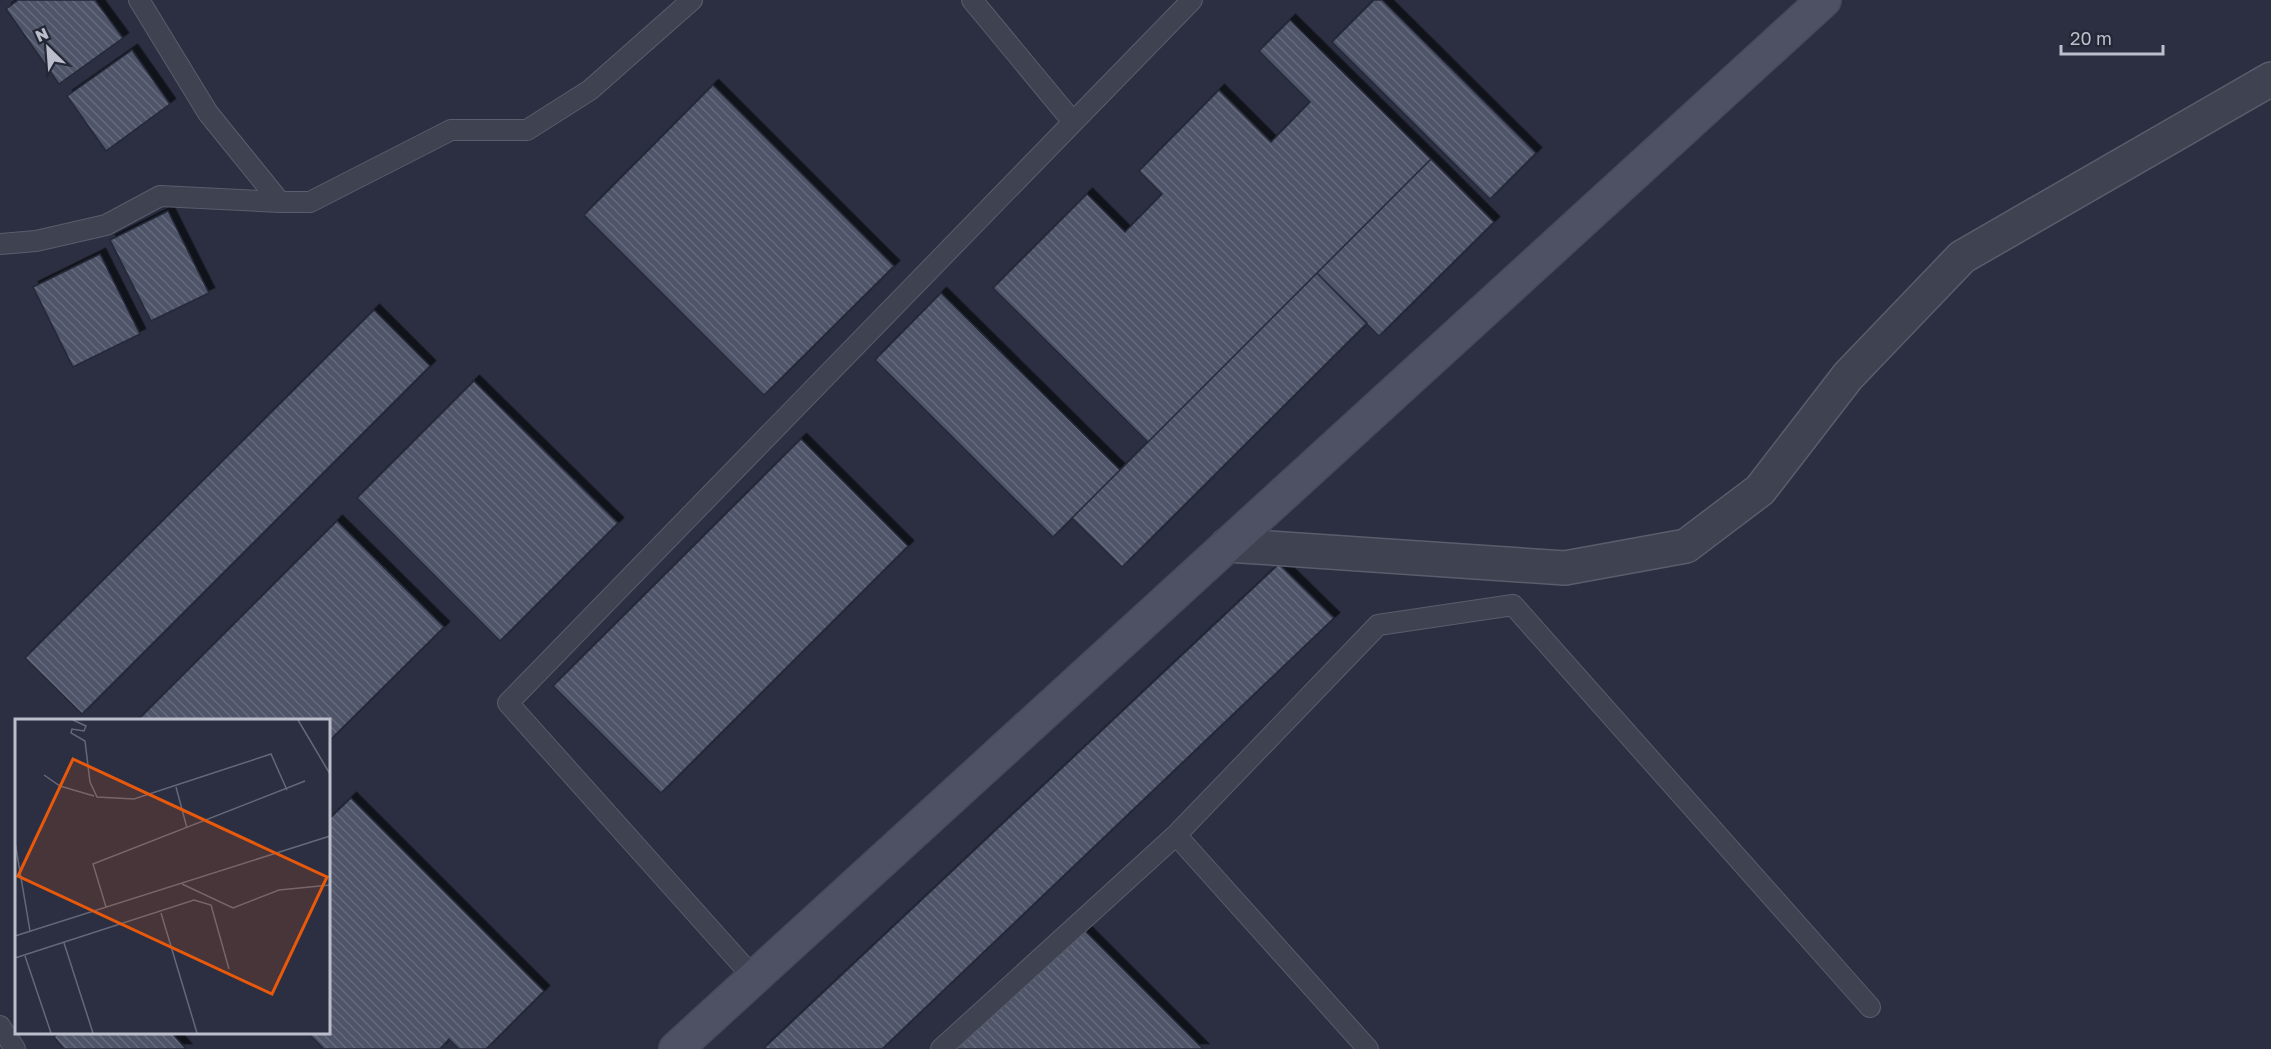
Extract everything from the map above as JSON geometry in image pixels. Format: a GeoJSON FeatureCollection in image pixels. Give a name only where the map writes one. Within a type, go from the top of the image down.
{"type":"FeatureCollection","features":[{"type":"Feature","properties":{"kind":"main road"},"geometry":{"type":"LineString","coordinates":[[676,1049],[1824,0]]}},
{"type":"Feature","properties":{"kind":"street"},"geometry":{"type":"LineString","coordinates":[[1227,545],[1565,568],[1686,546],[1760,490],[1848,376],[1962,258],[2271,79]]}},
{"type":"Feature","properties":{"kind":"lane"},"geometry":{"type":"LineString","coordinates":[[139,0],[208,113],[280,202]]}},
{"type":"Feature","properties":{"kind":"lane"},"geometry":{"type":"LineString","coordinates":[[0,244],[36,241],[106,225],[160,196],[310,202],[451,130],[527,130],[590,90],[692,0]]}},
{"type":"Feature","properties":{"kind":"lane"},"geometry":{"type":"LineString","coordinates":[[972,0],[1073,122]]}},
{"type":"Feature","properties":{"kind":"lane"},"geometry":{"type":"LineString","coordinates":[[754,978],[508,703],[1192,0]]}},
{"type":"Feature","properties":{"kind":"lane"},"geometry":{"type":"LineString","coordinates":[[941,1049],[1176,835],[1378,625],[1513,604],[1870,1007]]}},
{"type":"Feature","properties":{"kind":"lane"},"geometry":{"type":"LineString","coordinates":[[1176,835],[1368,1049]]}},
{"type":"Feature","properties":{"kind":"lane"},"geometry":{"type":"LineString","coordinates":[[0,1026],[15,1049]]}},
{"type":"Feature","properties":{"kind":"building"},"geometry":{"type":"Polygon","coordinates":[[[18,0],[95,0],[123,38],[59,84],[6,9],[18,0]]]}},
{"type":"Feature","properties":{"kind":"building"},"geometry":{"type":"Polygon","coordinates":[[[1374,0],[1382,0],[1536,153],[1490,199],[1332,42],[1374,0]]]}},
{"type":"Feature","properties":{"kind":"building"},"geometry":{"type":"Polygon","coordinates":[[[1290,20],[1431,159],[1148,442],[993,288],[1087,194],[1125,232],[1162,194],[1139,171],[1219,90],[1271,142],[1310,102],[1259,51],[1290,20]]]}},
{"type":"Feature","properties":{"kind":"building"},"geometry":{"type":"Polygon","coordinates":[[[132,50],[170,104],[106,151],[67,96],[132,50]]]}},
{"type":"Feature","properties":{"kind":"building"},"geometry":{"type":"Polygon","coordinates":[[[713,85],[894,266],[764,395],[584,215],[713,85]]]}},
{"type":"Feature","properties":{"kind":"building"},"geometry":{"type":"Polygon","coordinates":[[[1431,159],[1494,222],[1379,336],[1317,273],[1431,159]]]}},
{"type":"Feature","properties":{"kind":"building"},"geometry":{"type":"Polygon","coordinates":[[[168,211],[209,293],[151,321],[110,240],[168,211]]]}},
{"type":"Feature","properties":{"kind":"building"},"geometry":{"type":"Polygon","coordinates":[[[100,254],[140,334],[73,367],[33,287],[100,254]]]}},
{"type":"Feature","properties":{"kind":"building"},"geometry":{"type":"Polygon","coordinates":[[[1317,273],[1367,323],[1122,567],[1072,518],[1317,273]]]}},
{"type":"Feature","properties":{"kind":"building"},"geometry":{"type":"Polygon","coordinates":[[[941,293],[1120,470],[1053,537],[875,360],[941,293]]]}},
{"type":"Feature","properties":{"kind":"building"},"geometry":{"type":"Polygon","coordinates":[[[374,310],[430,366],[82,714],[25,658],[374,310]]]}},
{"type":"Feature","properties":{"kind":"building"},"geometry":{"type":"Polygon","coordinates":[[[474,381],[618,523],[500,641],[357,498],[474,381]]]}},
{"type":"Feature","properties":{"kind":"building"},"geometry":{"type":"Polygon","coordinates":[[[801,439],[908,546],[661,793],[553,686],[801,439]]]}},
{"type":"Feature","properties":{"kind":"building"},"geometry":{"type":"Polygon","coordinates":[[[337,521],[444,627],[330,740],[330,719],[139,719],[337,521]]]}},
{"type":"Feature","properties":{"kind":"building"},"geometry":{"type":"Polygon","coordinates":[[[1279,564],[1334,618],[882,1049],[763,1049],[1279,564]]]}},
{"type":"Feature","properties":{"kind":"building"},"geometry":{"type":"Polygon","coordinates":[[[351,798],[544,991],[486,1049],[459,1049],[449,1039],[440,1049],[324,1049],[309,1034],[330,1034],[330,818],[351,798]]]}},
{"type":"Feature","properties":{"kind":"building"},"geometry":{"type":"Polygon","coordinates":[[[1075,921],[1203,1049],[947,1049],[1075,921]]]}},
{"type":"Feature","properties":{"kind":"building"},"geometry":{"type":"Polygon","coordinates":[[[57,1034],[173,1034],[186,1049],[64,1049],[54,1037],[57,1034]]]}}]}
